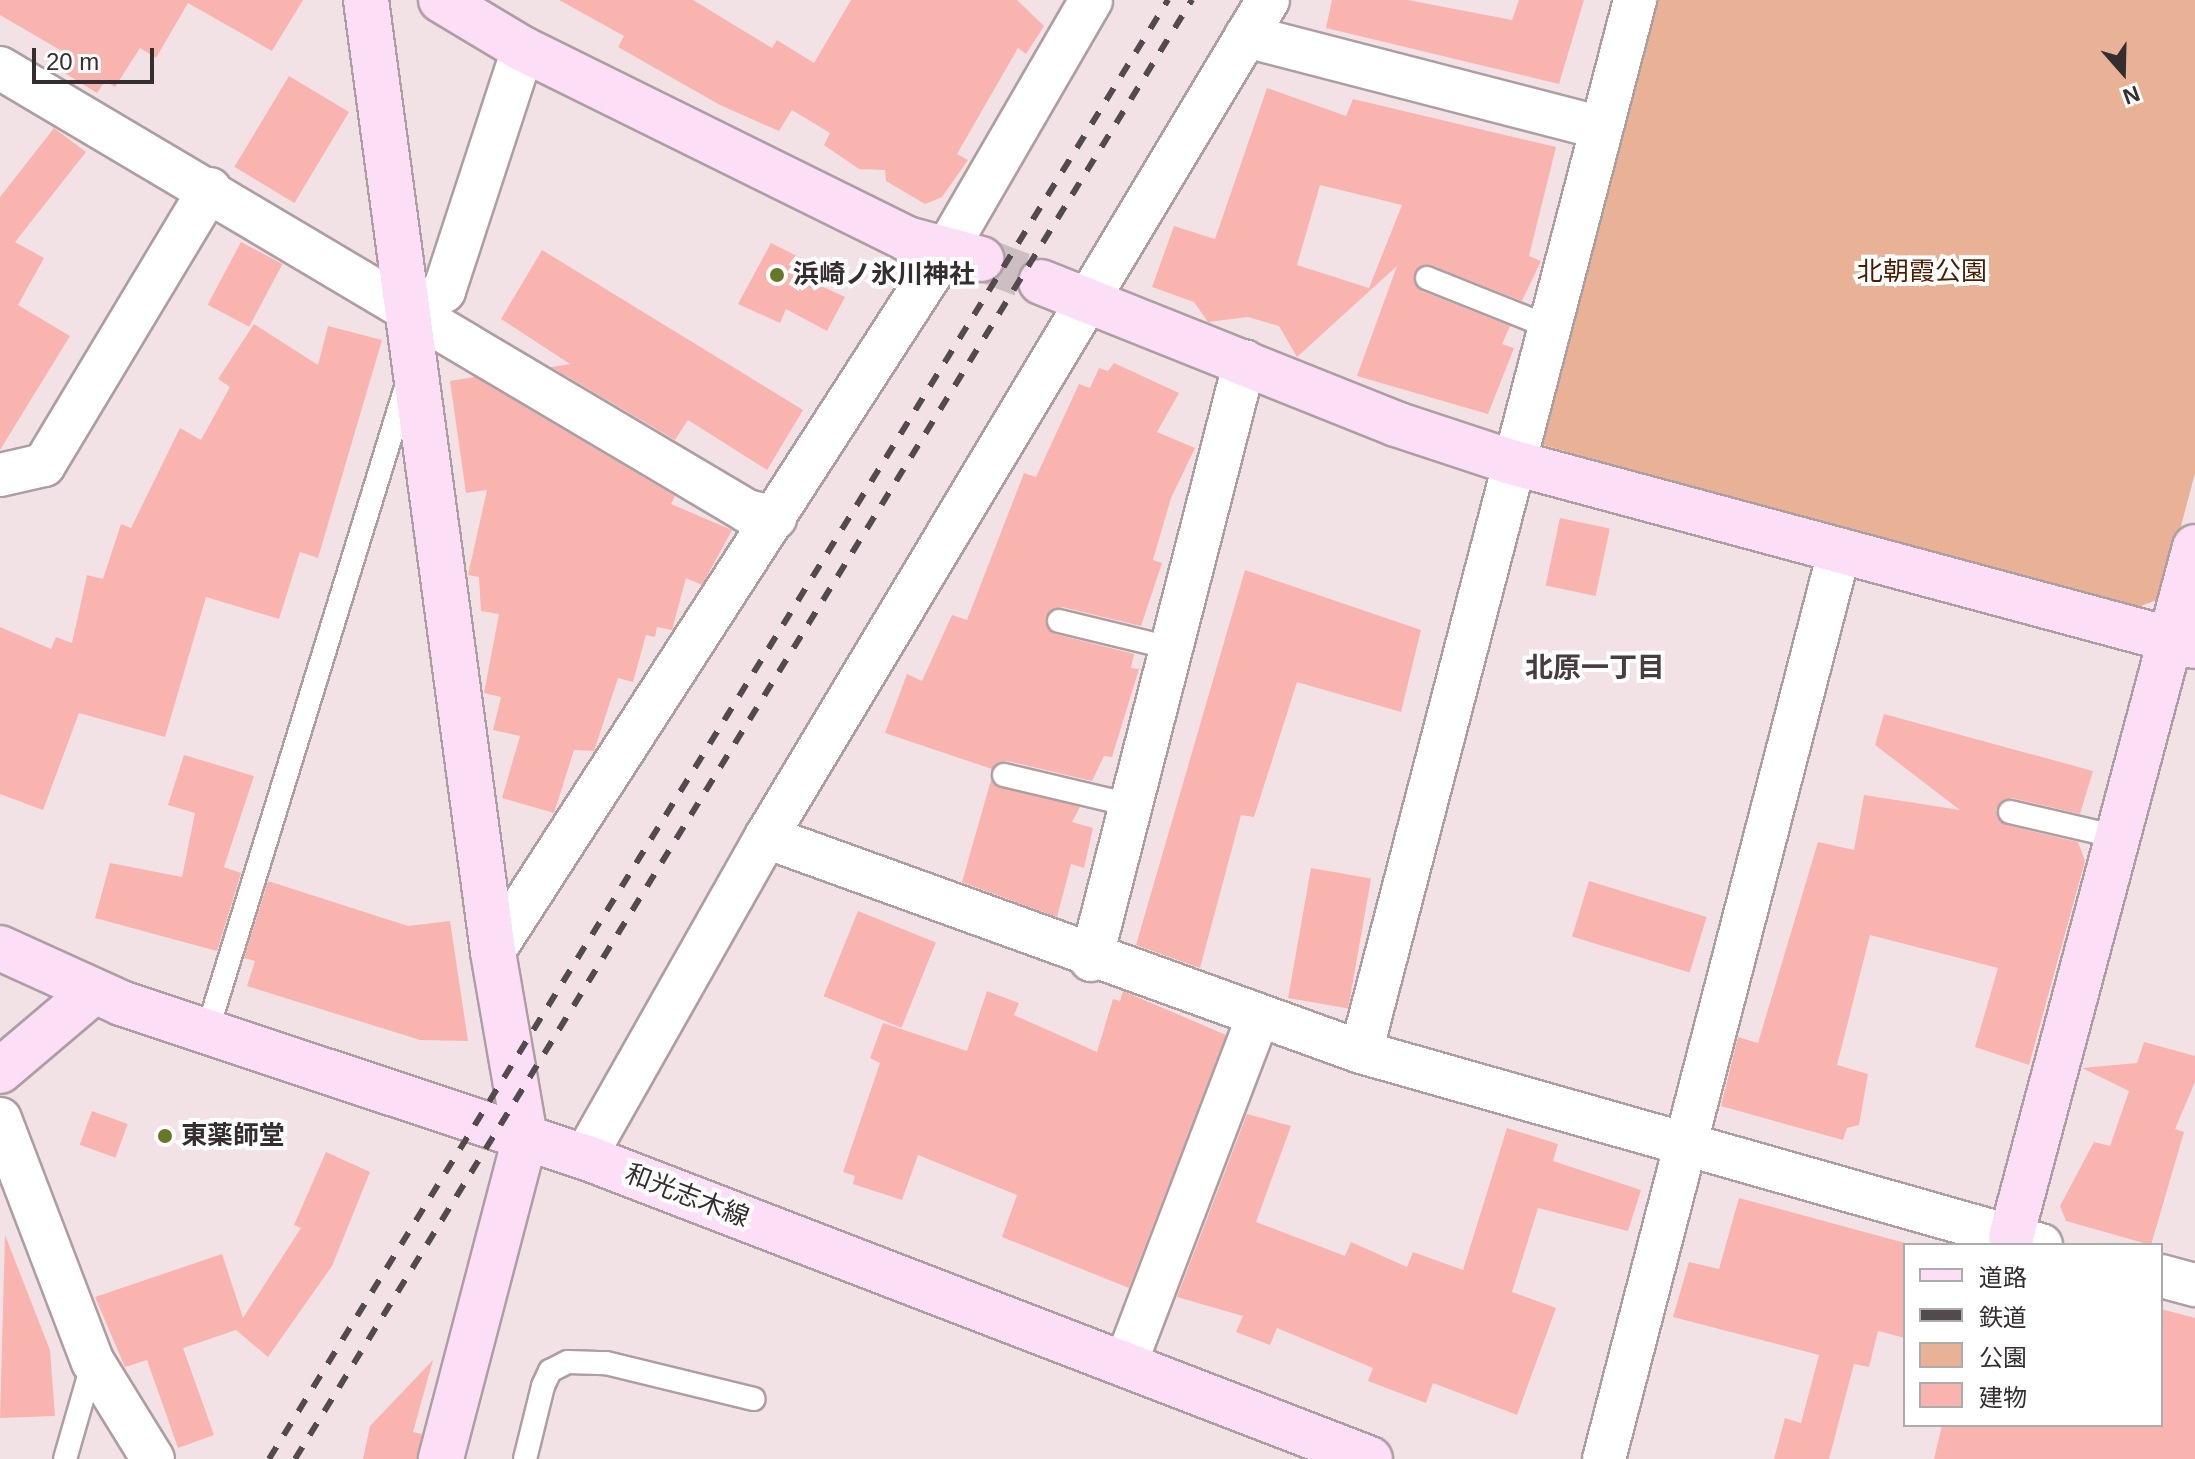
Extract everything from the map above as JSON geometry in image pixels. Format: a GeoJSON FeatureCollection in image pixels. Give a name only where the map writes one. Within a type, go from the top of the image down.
{"type":"FeatureCollection","features":[{"type":"Feature","properties":{"kind":"street"},"geometry":{"type":"LineString","coordinates":[[366,0],[493,952],[525,1138],[441,1459]]}},
{"type":"Feature","properties":{"kind":"street"},"geometry":{"type":"LineString","coordinates":[[441,0],[523,49],[907,239],[964,253]]}},
{"type":"Feature","properties":{"kind":"street"},"geometry":{"type":"LineString","coordinates":[[585,1157],[766,837],[1091,300],[1268,0]]}},
{"type":"Feature","properties":{"kind":"street"},"geometry":{"type":"LineString","coordinates":[[1361,1052],[1511,462],[1635,0]]}},
{"type":"Feature","properties":{"kind":"street"},"geometry":{"type":"LineString","coordinates":[[493,952],[775,518],[964,253],[1086,2]]}},
{"type":"Feature","properties":{"kind":"street"},"geometry":{"type":"LineString","coordinates":[[1246,36],[1601,128]]}},
{"type":"Feature","properties":{"kind":"street"},"geometry":{"type":"LineString","coordinates":[[409,312],[444,291],[523,49]]}},
{"type":"Feature","properties":{"kind":"street"},"geometry":{"type":"LineString","coordinates":[[0,68],[210,189],[409,312],[747,511],[775,518]]}},
{"type":"Feature","properties":{"kind":"street"},"geometry":{"type":"LineString","coordinates":[[0,475],[44,465],[210,189]]}},
{"type":"Feature","properties":{"kind":"street"},"geometry":{"type":"LineString","coordinates":[[1041,282],[1511,462],[2183,643]]}},
{"type":"Feature","properties":{"kind":"street"},"geometry":{"type":"LineString","coordinates":[[1091,960],[1245,361]]}},
{"type":"Feature","properties":{"kind":"street"},"geometry":{"type":"LineString","coordinates":[[766,837],[1091,960],[1361,1052],[2026,1241],[2118,837],[2183,643],[2195,547]]}},
{"type":"Feature","properties":{"kind":"street"},"geometry":{"type":"LineString","coordinates":[[1604,1459],[1682,1145],[1839,552]]}},
{"type":"Feature","properties":{"kind":"street","name":"和光志木線"},"geometry":{"type":"LineString","coordinates":[[0,948],[92,993],[206,1035],[585,1157],[1370,1459]]}},
{"type":"Feature","properties":{"kind":"street"},"geometry":{"type":"LineString","coordinates":[[0,1071],[92,993]]}},
{"type":"Feature","properties":{"kind":"street"},"geometry":{"type":"LineString","coordinates":[[1125,1365],[1258,1017]]}},
{"type":"Feature","properties":{"kind":"street"},"geometry":{"type":"LineString","coordinates":[[0,1119],[93,1362],[153,1459]]}},
{"type":"Feature","properties":{"kind":"street"},"geometry":{"type":"LineString","coordinates":[[2163,1277],[2195,1285]]}},
{"type":"Feature","properties":{"kind":"lane"},"geometry":{"type":"LineString","coordinates":[[1427,278],[1547,326]]}},
{"type":"Feature","properties":{"kind":"lane"},"geometry":{"type":"LineString","coordinates":[[206,1035],[404,383],[417,367]]}},
{"type":"Feature","properties":{"kind":"lane"},"geometry":{"type":"LineString","coordinates":[[1059,621],[1171,648]]}},
{"type":"Feature","properties":{"kind":"lane"},"geometry":{"type":"LineString","coordinates":[[1004,775],[1131,805]]}},
{"type":"Feature","properties":{"kind":"lane"},"geometry":{"type":"LineString","coordinates":[[2010,812],[2118,837]]}},
{"type":"Feature","properties":{"kind":"lane"},"geometry":{"type":"LineString","coordinates":[[65,1459],[93,1362]]}},
{"type":"Feature","properties":{"kind":"lane"},"geometry":{"type":"LineString","coordinates":[[525,1459],[543,1386],[550,1371],[568,1362],[606,1363],[754,1399]]}},
{"type":"Feature","properties":{"kind":"green space","name":"北朝霞公園"},"geometry":{"type":"Polygon","coordinates":[[[1652,0],[2195,0],[2195,473],[2162,598],[2138,607],[1938,558],[1540,444],[1652,0]]]}},
{"type":"Feature","properties":{"kind":"building"},"geometry":{"type":"Polygon","coordinates":[[[0,0],[303,0],[272,51],[188,3],[156,58],[140,48],[115,87],[105,81],[97,93],[63,72],[72,57],[0,15],[0,0]]]}},
{"type":"Feature","properties":{"kind":"building"},"geometry":{"type":"Polygon","coordinates":[[[559,0],[693,0],[772,48],[777,40],[814,63],[851,0],[1017,0],[1044,26],[1026,54],[1018,48],[957,154],[968,160],[942,197],[925,204],[886,181],[885,170],[859,169],[824,145],[830,133],[792,110],[779,131],[720,105],[618,47],[624,36],[559,0]]]}},
{"type":"Feature","properties":{"kind":"building"},"geometry":{"type":"Polygon","coordinates":[[[1332,0],[1408,0],[1512,20],[1519,0],[1584,0],[1559,84],[1326,28],[1332,0]]]}},
{"type":"Feature","properties":{"kind":"building"},"geometry":{"type":"Polygon","coordinates":[[[289,76],[349,112],[294,203],[234,167],[289,76]]]}},
{"type":"Feature","properties":{"kind":"building"},"geometry":{"type":"Polygon","coordinates":[[[1267,88],[1346,116],[1353,99],[1556,147],[1529,256],[1541,261],[1522,301],[1431,265],[1414,274],[1422,291],[1510,326],[1502,344],[1514,348],[1488,414],[1357,376],[1397,266],[1297,357],[1279,326],[1248,317],[1208,322],[1194,302],[1152,287],[1174,226],[1215,239],[1267,88]],[[1320,185],[1297,265],[1369,288],[1402,205],[1320,185]]]}},
{"type":"Feature","properties":{"kind":"building"},"geometry":{"type":"Polygon","coordinates":[[[54,128],[86,152],[15,242],[44,258],[18,305],[70,336],[0,450],[0,197],[54,128]]]}},
{"type":"Feature","properties":{"kind":"building"},"geometry":{"type":"Polygon","coordinates":[[[241,242],[282,264],[249,327],[208,305],[241,242]]]}},
{"type":"Feature","properties":{"kind":"building"},"geometry":{"type":"Polygon","coordinates":[[[771,243],[809,262],[802,277],[845,297],[827,331],[786,309],[780,323],[738,304],[771,243]]]}},
{"type":"Feature","properties":{"kind":"building"},"geometry":{"type":"Polygon","coordinates":[[[542,250],[803,410],[767,470],[688,420],[675,440],[551,367],[570,364],[501,319],[542,250]]]}},
{"type":"Feature","properties":{"kind":"building"},"geometry":{"type":"Polygon","coordinates":[[[254,324],[318,365],[328,326],[382,340],[318,558],[300,552],[279,619],[206,597],[165,737],[79,713],[43,810],[0,794],[0,627],[51,649],[56,637],[72,643],[87,575],[103,579],[121,524],[131,528],[180,428],[201,440],[230,387],[218,379],[254,324]]]}},
{"type":"Feature","properties":{"kind":"building"},"geometry":{"type":"Polygon","coordinates":[[[1114,363],[1179,393],[1157,432],[1195,448],[1171,498],[1153,560],[1162,563],[1141,626],[1062,607],[1046,617],[1055,634],[1134,654],[1131,668],[1139,669],[1112,757],[1104,756],[1092,781],[1007,761],[992,769],[885,733],[907,674],[922,681],[952,615],[967,620],[1024,473],[1036,477],[1079,384],[1090,388],[1099,368],[1108,371],[1114,363]]]}},
{"type":"Feature","properties":{"kind":"building"},"geometry":{"type":"Polygon","coordinates":[[[475,377],[675,496],[671,504],[732,530],[702,585],[686,578],[672,630],[657,627],[655,637],[646,635],[633,682],[618,678],[594,751],[574,750],[554,813],[502,798],[520,736],[493,730],[501,697],[484,693],[499,614],[481,611],[479,577],[468,575],[487,490],[466,493],[450,381],[475,377]]]}},
{"type":"Feature","properties":{"kind":"building"},"geometry":{"type":"Polygon","coordinates":[[[1560,518],[1610,529],[1596,596],[1546,585],[1560,518]]]}},
{"type":"Feature","properties":{"kind":"building"},"geometry":{"type":"Polygon","coordinates":[[[1245,570],[1421,630],[1401,712],[1297,682],[1254,817],[1241,815],[1200,968],[1136,945],[1245,570]]]}},
{"type":"Feature","properties":{"kind":"building"},"geometry":{"type":"Polygon","coordinates":[[[1884,714],[2093,771],[2080,814],[2012,798],[1996,810],[2006,825],[2078,842],[2085,861],[2029,1065],[1975,1047],[1998,968],[1870,935],[1837,1065],[1868,1074],[1859,1125],[1847,1128],[1843,1140],[1721,1106],[1738,1037],[1758,1043],[1818,842],[1854,850],[1864,795],[1960,810],[1875,745],[1884,714]]]}},
{"type":"Feature","properties":{"kind":"building"},"geometry":{"type":"Polygon","coordinates":[[[184,755],[254,776],[224,867],[241,873],[217,951],[95,918],[110,863],[182,877],[195,813],[168,805],[184,755]]]}},
{"type":"Feature","properties":{"kind":"building"},"geometry":{"type":"Polygon","coordinates":[[[991,780],[1080,807],[1072,822],[1093,828],[1084,868],[1071,864],[1057,917],[962,882],[991,780]]]}},
{"type":"Feature","properties":{"kind":"building"},"geometry":{"type":"Polygon","coordinates":[[[1311,868],[1371,879],[1348,1009],[1288,998],[1311,868]]]}},
{"type":"Feature","properties":{"kind":"building"},"geometry":{"type":"Polygon","coordinates":[[[268,881],[408,926],[450,921],[468,1041],[420,1040],[247,986],[255,961],[244,958],[268,881]]]}},
{"type":"Feature","properties":{"kind":"building"},"geometry":{"type":"Polygon","coordinates":[[[1589,881],[1707,917],[1690,972],[1572,936],[1589,881]]]}},
{"type":"Feature","properties":{"kind":"building"},"geometry":{"type":"Polygon","coordinates":[[[858,911],[936,942],[901,1028],[824,996],[858,911]]]}},
{"type":"Feature","properties":{"kind":"building"},"geometry":{"type":"Polygon","coordinates":[[[987,991],[1019,1003],[1014,1015],[1097,1052],[1113,999],[1120,1001],[1123,991],[1226,1035],[1129,1288],[1002,1237],[1017,1195],[918,1155],[902,1200],[853,1184],[855,1176],[843,1172],[880,1063],[870,1058],[883,1023],[967,1051],[987,991]]]}},
{"type":"Feature","properties":{"kind":"building"},"geometry":{"type":"Polygon","coordinates":[[[2144,1042],[2195,1056],[2195,1082],[2175,1129],[2184,1132],[2152,1243],[2066,1221],[2060,1206],[2094,1142],[2110,1146],[2129,1091],[2082,1068],[2137,1063],[2144,1042]]]}},
{"type":"Feature","properties":{"kind":"building"},"geometry":{"type":"Polygon","coordinates":[[[92,1111],[128,1124],[115,1158],[80,1145],[92,1111]]]}},
{"type":"Feature","properties":{"kind":"building"},"geometry":{"type":"Polygon","coordinates":[[[1247,1114],[1291,1126],[1256,1222],[1345,1256],[1351,1242],[1407,1267],[1413,1252],[1463,1270],[1507,1128],[1558,1144],[1553,1161],[1641,1190],[1628,1231],[1538,1208],[1512,1292],[1556,1308],[1517,1415],[1433,1383],[1426,1403],[1368,1381],[1373,1368],[1277,1328],[1270,1345],[1236,1332],[1243,1316],[1177,1297],[1247,1114]]]}},
{"type":"Feature","properties":{"kind":"building"},"geometry":{"type":"Polygon","coordinates":[[[326,1152],[370,1172],[332,1266],[268,1357],[236,1330],[183,1348],[214,1435],[178,1448],[147,1360],[125,1367],[95,1297],[222,1254],[243,1318],[301,1228],[294,1225],[326,1152]]]}},
{"type":"Feature","properties":{"kind":"building"},"geometry":{"type":"Polygon","coordinates":[[[1739,1198],[1905,1243],[1903,1337],[1878,1331],[1869,1367],[1854,1364],[1829,1459],[1774,1459],[1785,1418],[1801,1423],[1819,1355],[1673,1317],[1689,1262],[1719,1269],[1739,1198]]]}},
{"type":"Feature","properties":{"kind":"building"},"geometry":{"type":"Polygon","coordinates":[[[5,1235],[50,1350],[55,1416],[0,1418],[5,1235]]]}},
{"type":"Feature","properties":{"kind":"building"},"geometry":{"type":"Polygon","coordinates":[[[2163,1310],[2195,1318],[2195,1459],[1934,1459],[1942,1427],[2163,1427],[2163,1310]]]}},
{"type":"Feature","properties":{"kind":"building"},"geometry":{"type":"Polygon","coordinates":[[[433,1360],[413,1432],[422,1434],[417,1459],[363,1459],[370,1426],[433,1360]]]}},
{"type":"Feature","properties":{"kind":"tunnel"},"geometry":{"type":"LineString","coordinates":[[981,259],[1041,282]]}},
{"type":"Feature","properties":{"kind":"railway"},"geometry":{"type":"LineString","coordinates":[[269,1459],[1168,0]]}},
{"type":"Feature","properties":{"kind":"railway"},"geometry":{"type":"LineString","coordinates":[[295,1459],[1192,0]]}},
{"type":"Feature","properties":{"kind":"place","name":"浜崎ノ氷川神社"},"geometry":{"type":"Point","coordinates":[777,275]}},
{"type":"Feature","properties":{"kind":"place","name":"東薬師堂"},"geometry":{"type":"Point","coordinates":[165,1136]}},
{"type":"Feature","properties":{"kind":"district","name":"北原一丁目"},"geometry":{"type":"Point","coordinates":[1595,668]}}]}
